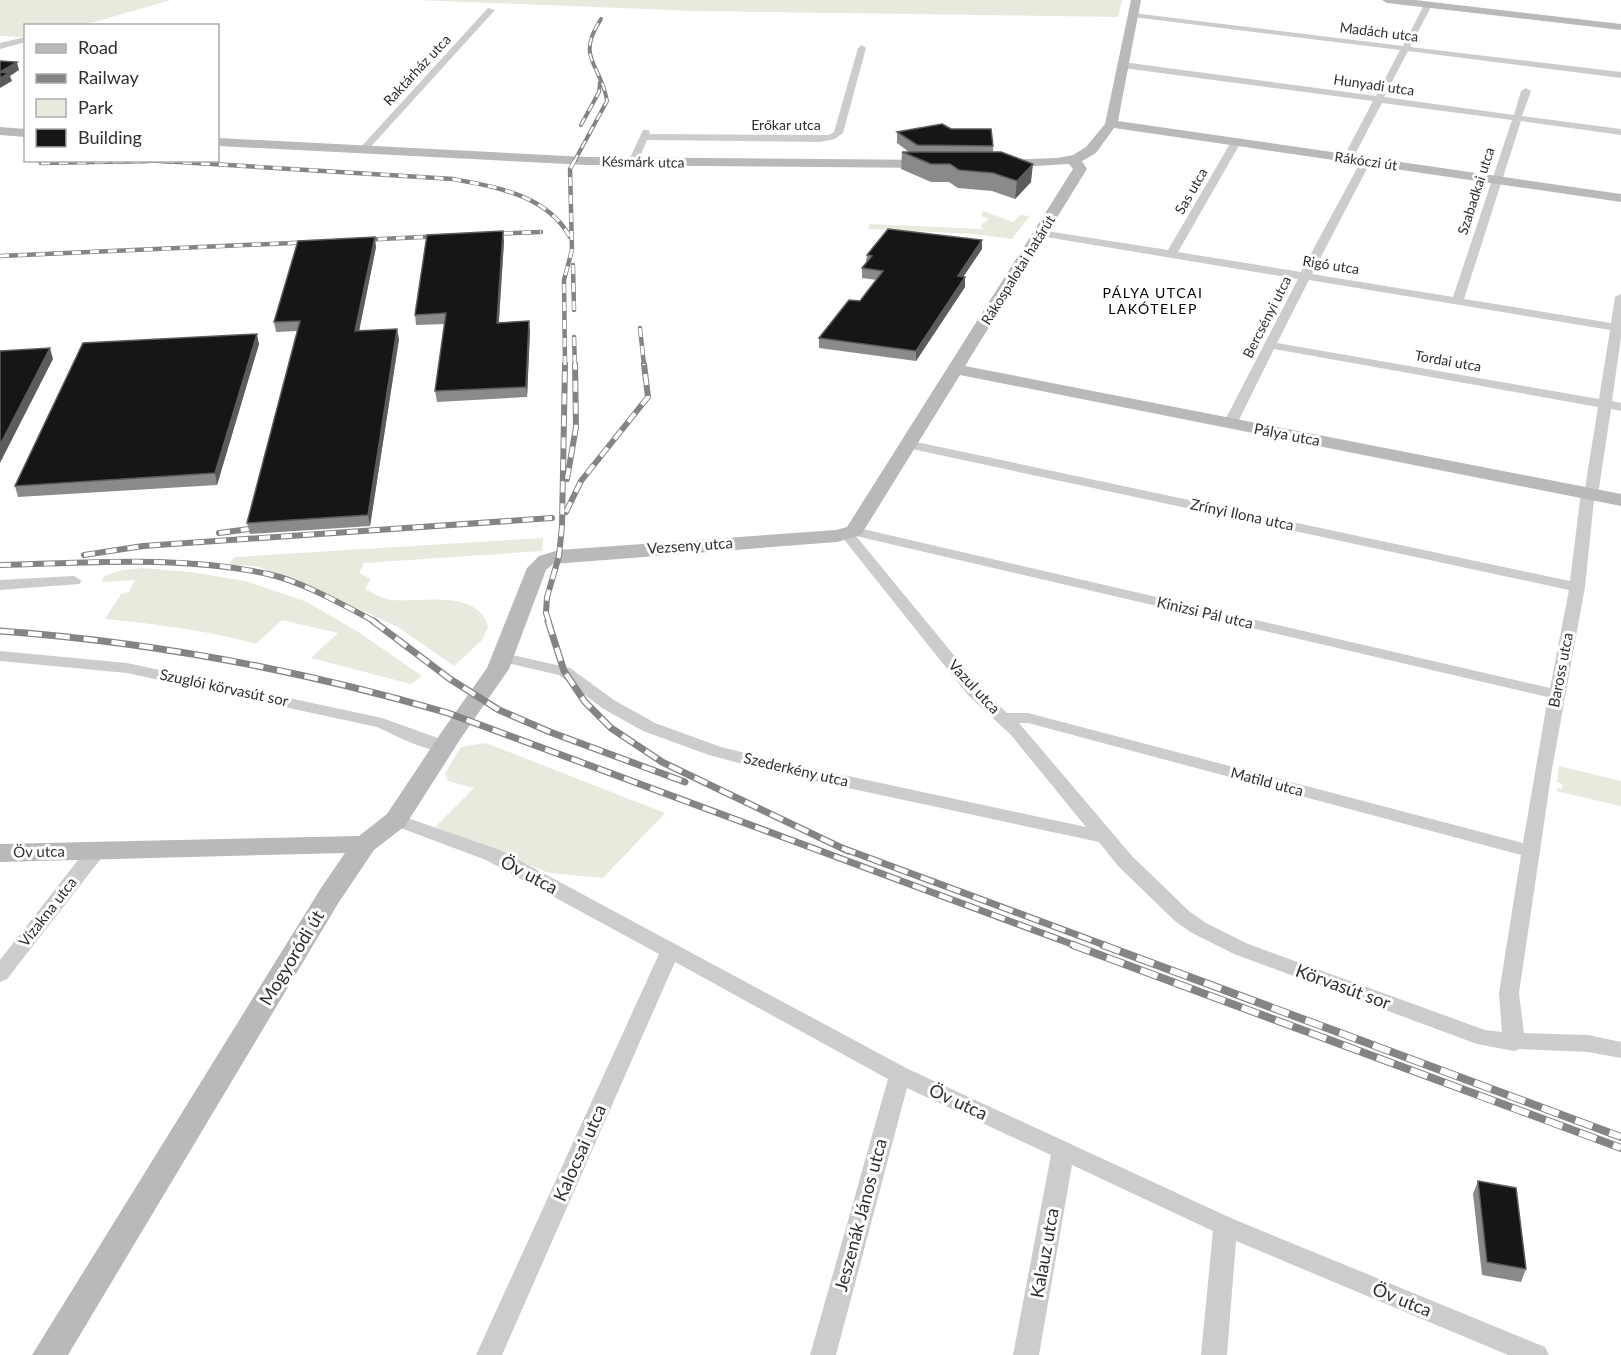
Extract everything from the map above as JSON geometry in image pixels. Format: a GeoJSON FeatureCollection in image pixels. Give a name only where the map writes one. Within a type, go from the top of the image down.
{"type":"FeatureCollection","features":[{"type":"Feature","properties":{"kind":"street"},"geometry":{"type":"LineString","coordinates":[[986,164],[1039,164],[1070,159],[1090,150],[1111,124],[1136,0]]}},
{"type":"Feature","properties":{"kind":"street"},"geometry":{"type":"LineString","coordinates":[[1388,0],[1621,27]]}},
{"type":"Feature","properties":{"kind":"street"},"geometry":{"type":"LineString","coordinates":[[1348,158],[1428,5]]}},
{"type":"Feature","properties":{"kind":"street","name":"Raktárház utca"},"geometry":{"type":"LineString","coordinates":[[363,150],[491,10]]}},
{"type":"Feature","properties":{"kind":"street","name":"Madách utca"},"geometry":{"type":"LineString","coordinates":[[1133,15],[1621,75]]}},
{"type":"Feature","properties":{"kind":"street"},"geometry":{"type":"LineString","coordinates":[[0,46],[24,40]]}},
{"type":"Feature","properties":{"kind":"street","name":"Erőkar utca"},"geometry":{"type":"LineString","coordinates":[[633,162],[645,135],[820,139],[834,136],[838,133],[862,48]]}},
{"type":"Feature","properties":{"kind":"street","name":"Hunyadi utca"},"geometry":{"type":"LineString","coordinates":[[1123,65],[1621,132]]}},
{"type":"Feature","properties":{"kind":"street","name":"Szabadkai utca"},"geometry":{"type":"LineString","coordinates":[[1457,301],[1526,92]]}},
{"type":"Feature","properties":{"kind":"street","name":"Rákóczi út"},"geometry":{"type":"LineString","coordinates":[[1111,124],[1621,198]]}},
{"type":"Feature","properties":{"kind":"street"},"geometry":{"type":"LineString","coordinates":[[0,131],[24,132]]}},
{"type":"Feature","properties":{"kind":"street","name":"Késmárk utca"},"geometry":{"type":"LineString","coordinates":[[219,142],[633,162],[952,164]]}},
{"type":"Feature","properties":{"kind":"street","name":"Sas utca"},"geometry":{"type":"LineString","coordinates":[[1171,254],[1236,142]]}},
{"type":"Feature","properties":{"kind":"street","name":"Rákospalotai határút"},"geometry":{"type":"LineString","coordinates":[[850,532],[969,349],[1080,169],[1077,163],[1070,159]]}},
{"type":"Feature","properties":{"kind":"street","name":"Bercsényi utca"},"geometry":{"type":"LineString","coordinates":[[1230,424],[1366,161]]}},
{"type":"Feature","properties":{"kind":"street","name":"Rigó utca"},"geometry":{"type":"LineString","coordinates":[[1041,233],[1457,301],[1618,330]]}},
{"type":"Feature","properties":{"kind":"street","name":"Baross utca"},"geometry":{"type":"LineString","coordinates":[[1514,1043],[1509,993],[1556,694],[1577,587],[1604,404],[1618,330],[1621,297]]}},
{"type":"Feature","properties":{"kind":"street","name":"Tordai utca"},"geometry":{"type":"LineString","coordinates":[[1270,345],[1621,407]]}},
{"type":"Feature","properties":{"kind":"street","name":"Pálya utca"},"geometry":{"type":"LineString","coordinates":[[954,369],[1621,500]]}},
{"type":"Feature","properties":{"kind":"street","name":"Zrínyi Ilona utca"},"geometry":{"type":"LineString","coordinates":[[907,444],[1577,587]]}},
{"type":"Feature","properties":{"kind":"street","name":"Vezseny utca"},"geometry":{"type":"LineString","coordinates":[[537,568],[546,560],[559,556],[850,532]]}},
{"type":"Feature","properties":{"kind":"street","name":"Kinizsi Pál utca"},"geometry":{"type":"LineString","coordinates":[[850,532],[1556,694]]}},
{"type":"Feature","properties":{"kind":"street","name":"Vazul utca"},"geometry":{"type":"LineString","coordinates":[[850,532],[974,691],[1017,731],[1105,837]]}},
{"type":"Feature","properties":{"kind":"street","name":"Mogyoródi út"},"geometry":{"type":"LineString","coordinates":[[49,1355],[330,895],[365,844],[396,820],[443,746],[504,658],[537,568]]}},
{"type":"Feature","properties":{"kind":"street"},"geometry":{"type":"LineString","coordinates":[[0,585],[74,581]]}},
{"type":"Feature","properties":{"kind":"street","name":"Szederkény utca"},"geometry":{"type":"LineString","coordinates":[[504,658],[564,671],[636,721],[715,751],[769,765],[1105,837]]}},
{"type":"Feature","properties":{"kind":"street","name":"Szuglói körvasút sor"},"geometry":{"type":"LineString","coordinates":[[3,659],[127,668],[382,723],[419,740],[443,746]]}},
{"type":"Feature","properties":{"kind":"street","name":"Matild utca"},"geometry":{"type":"LineString","coordinates":[[1003,718],[1028,718],[1530,851]]}},
{"type":"Feature","properties":{"kind":"street","name":"Öv utca"},"geometry":{"type":"LineString","coordinates":[[396,820],[493,855],[900,1075],[1225,1226],[1536,1355]]}},
{"type":"Feature","properties":{"kind":"street","name":"Körvasút sor"},"geometry":{"type":"LineString","coordinates":[[1105,837],[1169,905],[1191,923],[1221,940],[1484,1038],[1514,1043],[1594,1045],[1621,1050]]}},
{"type":"Feature","properties":{"kind":"street","name":"Öv utca"},"geometry":{"type":"LineString","coordinates":[[0,852],[365,844]]}},
{"type":"Feature","properties":{"kind":"street","name":"Vízakna utca"},"geometry":{"type":"LineString","coordinates":[[0,974],[96,850]]}},
{"type":"Feature","properties":{"kind":"street","name":"Kalocsai utca"},"geometry":{"type":"LineString","coordinates":[[489,1355],[670,951]]}},
{"type":"Feature","properties":{"kind":"street","name":"Jeszenák János utca"},"geometry":{"type":"LineString","coordinates":[[822,1355],[900,1075]]}},
{"type":"Feature","properties":{"kind":"street","name":"Kalauz utca"},"geometry":{"type":"LineString","coordinates":[[1026,1355],[1063,1151]]}},
{"type":"Feature","properties":{"kind":"street"},"geometry":{"type":"LineString","coordinates":[[1214,1355],[1225,1226]]}},
{"type":"Feature","properties":{"kind":"green space"},"geometry":{"type":"Polygon","coordinates":[[[0,0],[171,0],[87,24],[24,24],[24,37],[0,36],[0,0]]]}},
{"type":"Feature","properties":{"kind":"green space"},"geometry":{"type":"Polygon","coordinates":[[[417,0],[1122,0],[1118,17],[695,11],[417,0]]]}},
{"type":"Feature","properties":{"kind":"green space"},"geometry":{"type":"Polygon","coordinates":[[[983,211],[1013,222],[1020,215],[1030,216],[1012,239],[974,234],[868,229],[869,224],[984,229],[980,226],[989,219],[981,216],[983,211]]]}},
{"type":"Feature","properties":{"kind":"green space"},"geometry":{"type":"Polygon","coordinates":[[[543,538],[542,551],[364,563],[359,573],[371,579],[365,589],[381,597],[391,600],[461,602],[473,607],[482,615],[488,627],[482,640],[454,666],[398,627],[322,592],[256,566],[228,565],[235,557],[543,538]]]}},
{"type":"Feature","properties":{"kind":"green space"},"geometry":{"type":"Polygon","coordinates":[[[143,568],[190,572],[245,581],[307,602],[360,633],[422,676],[411,684],[311,658],[338,633],[282,620],[256,644],[200,631],[105,619],[121,594],[129,592],[135,580],[102,582],[104,576],[123,570],[143,568]]]}},
{"type":"Feature","properties":{"kind":"green space"},"geometry":{"type":"Polygon","coordinates":[[[486,743],[665,813],[603,878],[549,873],[435,827],[474,788],[448,781],[445,773],[461,747],[486,743]]]}},
{"type":"Feature","properties":{"kind":"green space"},"geometry":{"type":"Polygon","coordinates":[[[1559,766],[1621,781],[1621,806],[1556,791],[1557,788],[1562,789],[1562,784],[1557,782],[1559,766]]]}},
{"type":"Feature","properties":{"kind":"building"},"geometry":{"type":"Polygon","coordinates":[[[0,61],[17,62],[0,72],[0,61]]]}},
{"type":"Feature","properties":{"kind":"building"},"geometry":{"type":"Polygon","coordinates":[[[0,72],[9,73],[0,78],[0,72]]]}},
{"type":"Feature","properties":{"kind":"building"},"geometry":{"type":"Polygon","coordinates":[[[942,124],[951,129],[991,129],[993,146],[917,145],[897,132],[942,124]]]}},
{"type":"Feature","properties":{"kind":"building"},"geometry":{"type":"Polygon","coordinates":[[[902,152],[1001,152],[1033,164],[1017,181],[993,173],[959,170],[950,164],[931,164],[902,152]]]}},
{"type":"Feature","properties":{"kind":"building"},"geometry":{"type":"Polygon","coordinates":[[[888,229],[982,240],[958,276],[965,277],[916,351],[819,338],[849,300],[860,301],[883,271],[862,268],[872,256],[867,255],[888,229]]]}},
{"type":"Feature","properties":{"kind":"building"},"geometry":{"type":"Polygon","coordinates":[[[503,231],[497,323],[529,321],[526,387],[435,391],[446,313],[415,315],[427,235],[503,231]]]}},
{"type":"Feature","properties":{"kind":"building"},"geometry":{"type":"Polygon","coordinates":[[[375,237],[355,331],[397,329],[368,515],[247,523],[300,321],[274,322],[298,241],[375,237]]]}},
{"type":"Feature","properties":{"kind":"building"},"geometry":{"type":"Polygon","coordinates":[[[257,334],[215,473],[15,486],[83,343],[257,334]]]}},
{"type":"Feature","properties":{"kind":"building"},"geometry":{"type":"Polygon","coordinates":[[[50,348],[0,445],[0,351],[50,348]]]}},
{"type":"Feature","properties":{"kind":"building"},"geometry":{"type":"Polygon","coordinates":[[[1478,1181],[1516,1188],[1526,1269],[1487,1262],[1478,1181]]]}},
{"type":"Feature","properties":{"kind":"railway"},"geometry":{"type":"LineString","coordinates":[[574,162],[607,101],[590,53],[590,43],[601,19]]}},
{"type":"Feature","properties":{"kind":"railway"},"geometry":{"type":"LineString","coordinates":[[581,125],[599,92],[600,82]]}},
{"type":"Feature","properties":{"kind":"railway"},"geometry":{"type":"LineString","coordinates":[[565,364],[564,280],[572,250],[570,169],[575,160]]}},
{"type":"Feature","properties":{"kind":"railway"},"geometry":{"type":"LineString","coordinates":[[41,163],[95,162]]}},
{"type":"Feature","properties":{"kind":"railway"},"geometry":{"type":"LineString","coordinates":[[179,162],[453,179],[503,190],[534,202],[548,211],[570,237]]}},
{"type":"Feature","properties":{"kind":"railway"},"geometry":{"type":"LineString","coordinates":[[486,234],[541,232]]}},
{"type":"Feature","properties":{"kind":"railway"},"geometry":{"type":"LineString","coordinates":[[360,240],[444,236]]}},
{"type":"Feature","properties":{"kind":"railway"},"geometry":{"type":"LineString","coordinates":[[0,256],[315,242]]}},
{"type":"Feature","properties":{"kind":"railway"},"geometry":{"type":"LineString","coordinates":[[573,265],[574,310]]}},
{"type":"Feature","properties":{"kind":"railway"},"geometry":{"type":"LineString","coordinates":[[640,328],[644,365]]}},
{"type":"Feature","properties":{"kind":"railway"},"geometry":{"type":"LineString","coordinates":[[574,337],[575,365]]}},
{"type":"Feature","properties":{"kind":"railway"},"geometry":{"type":"LineString","coordinates":[[549,622],[546,613],[547,597],[559,556],[562,526],[565,364]]}},
{"type":"Feature","properties":{"kind":"railway"},"geometry":{"type":"LineString","coordinates":[[567,479],[576,427],[575,364]]}},
{"type":"Feature","properties":{"kind":"railway"},"geometry":{"type":"LineString","coordinates":[[566,512],[581,481],[648,397],[644,364]]}},
{"type":"Feature","properties":{"kind":"railway"},"geometry":{"type":"LineString","coordinates":[[84,555],[143,546],[552,518]]}},
{"type":"Feature","properties":{"kind":"railway"},"geometry":{"type":"LineString","coordinates":[[219,533],[249,529]]}},
{"type":"Feature","properties":{"kind":"railway"},"geometry":{"type":"LineString","coordinates":[[0,565],[168,562],[235,568],[281,577],[376,622]]}},
{"type":"Feature","properties":{"kind":"railway"},"geometry":{"type":"LineString","coordinates":[[373,621],[450,679],[499,710],[550,732],[685,782]]}},
{"type":"Feature","properties":{"kind":"railway"},"geometry":{"type":"LineString","coordinates":[[548,621],[564,671],[585,702],[611,728],[662,762],[848,851]]}},
{"type":"Feature","properties":{"kind":"railway"},"geometry":{"type":"LineString","coordinates":[[0,631],[114,642],[226,660],[338,684],[448,713],[1077,946]]}},
{"type":"Feature","properties":{"kind":"railway"},"geometry":{"type":"LineString","coordinates":[[842,848],[1107,946]]}},
{"type":"Feature","properties":{"kind":"railway"},"geometry":{"type":"LineString","coordinates":[[1073,945],[1621,1148]]}},
{"type":"Feature","properties":{"kind":"railway"},"geometry":{"type":"LineString","coordinates":[[1103,945],[1621,1137]]}},
{"type":"Feature","properties":{"kind":"district","name":"PÁLYA UTCAI LAKÓTELEP"},"geometry":{"type":"Point","coordinates":[1153,302]}}]}
